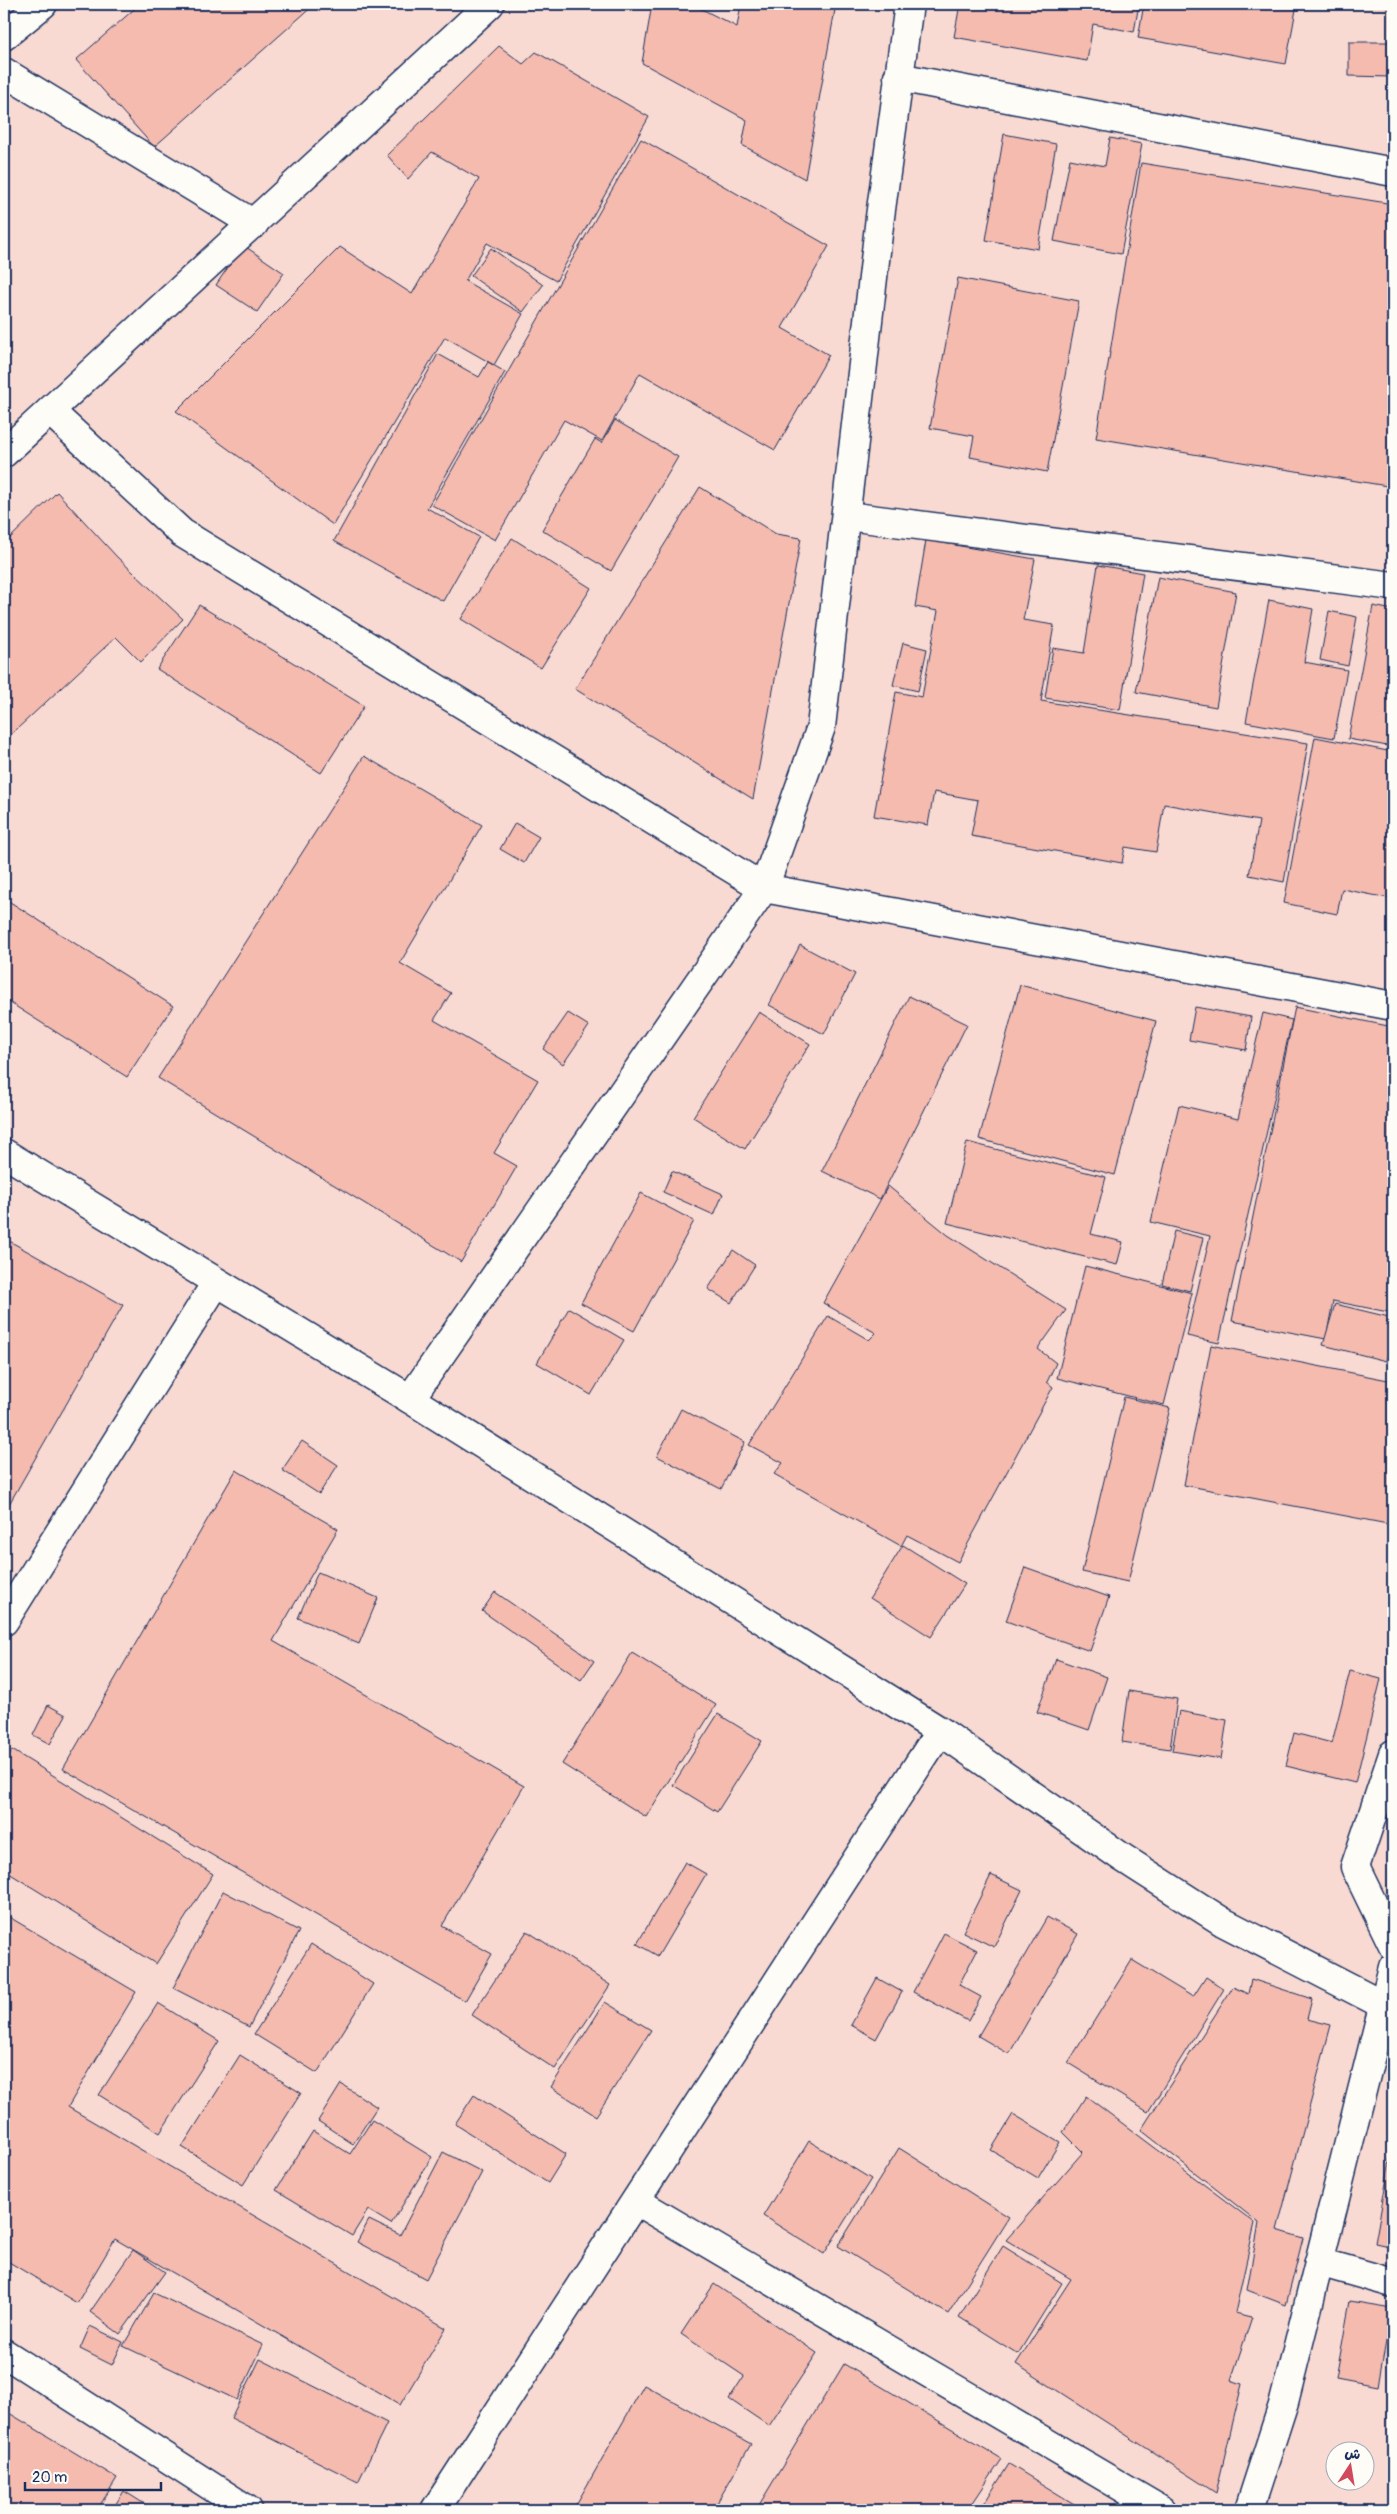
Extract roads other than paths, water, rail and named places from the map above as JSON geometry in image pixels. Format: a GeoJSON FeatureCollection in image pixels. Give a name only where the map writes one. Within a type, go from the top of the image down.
{"type":"FeatureCollection","features":[{"type":"Feature","properties":{"kind":"lane"},"geometry":{"type":"LineString","coordinates":[[4,36],[43,4]]}},
{"type":"Feature","properties":{"kind":"lane"},"geometry":{"type":"LineString","coordinates":[[4,453],[490,4]]}},
{"type":"Feature","properties":{"kind":"lane"},"geometry":{"type":"LineString","coordinates":[[410,1399],[764,888],[821,727],[898,77],[909,4]]}},
{"type":"Feature","properties":{"kind":"lane"},"geometry":{"type":"LineString","coordinates":[[4,72],[254,224]]}},
{"type":"Feature","properties":{"kind":"lane"},"geometry":{"type":"LineString","coordinates":[[898,77],[1393,172]]}},
{"type":"Feature","properties":{"kind":"lane"},"geometry":{"type":"LineString","coordinates":[[50,411],[182,533],[764,888],[1393,1006]]}},
{"type":"Feature","properties":{"kind":"lane"},"geometry":{"type":"LineString","coordinates":[[847,516],[1393,586]]}},
{"type":"Feature","properties":{"kind":"lane"},"geometry":{"type":"LineString","coordinates":[[4,1153],[410,1399],[940,1730],[1123,1858],[1223,1922],[1384,2005]]}},
{"type":"Feature","properties":{"kind":"lane"},"geometry":{"type":"LineString","coordinates":[[4,1621],[216,1283]]}},
{"type":"Feature","properties":{"kind":"lane"},"geometry":{"type":"LineString","coordinates":[[435,2510],[940,1730]]}},
{"type":"Feature","properties":{"kind":"lane"},"geometry":{"type":"LineString","coordinates":[[1393,1754],[1354,1867],[1393,1945]]}},
{"type":"Feature","properties":{"kind":"lane"},"geometry":{"type":"LineString","coordinates":[[1249,2510],[1284,2402],[1393,1967]]}},
{"type":"Feature","properties":{"kind":"lane"},"geometry":{"type":"LineString","coordinates":[[636,2201],[1161,2510]]}},
{"type":"Feature","properties":{"kind":"lane"},"geometry":{"type":"LineString","coordinates":[[1319,2262],[1393,2283]]}},
{"type":"Feature","properties":{"kind":"lane"},"geometry":{"type":"LineString","coordinates":[[4,2353],[248,2510]]}}]}
